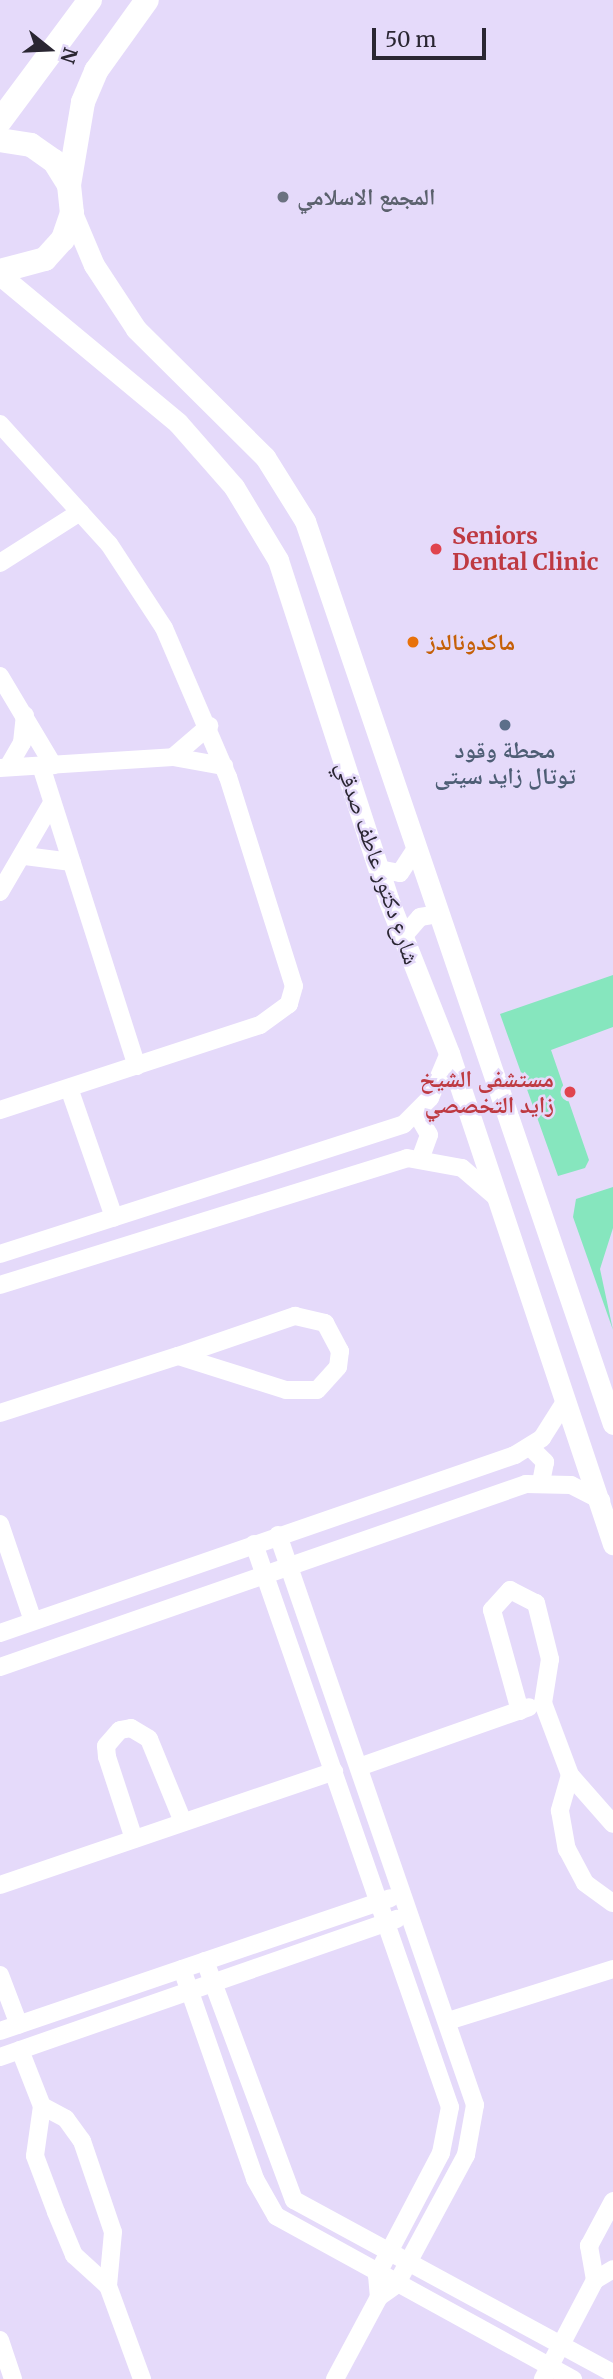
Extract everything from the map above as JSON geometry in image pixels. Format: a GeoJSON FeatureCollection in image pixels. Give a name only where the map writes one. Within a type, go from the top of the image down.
{"type":"FeatureCollection","features":[{"type":"Feature","properties":{"kind":"main road"},"geometry":{"type":"LineString","coordinates":[[0,121],[90,0]]}},
{"type":"Feature","properties":{"kind":"main road"},"geometry":{"type":"LineString","coordinates":[[0,273],[45,259],[63,239],[72,213],[69,185],[83,102],[96,71],[147,0]]}},
{"type":"Feature","properties":{"kind":"main road"},"geometry":{"type":"LineString","coordinates":[[0,140],[44,152],[69,185]]}},
{"type":"Feature","properties":{"kind":"street","name":"شارع دكتور عاطف صدقي"},"geometry":{"type":"LineString","coordinates":[[72,213],[94,265],[136,329],[265,457],[305,521],[613,1424]]}},
{"type":"Feature","properties":{"kind":"street","name":"شارع دكتور عاطف صدقي"},"geometry":{"type":"LineString","coordinates":[[0,273],[178,423],[258,523],[278,560],[401,939],[449,1053],[601,1500],[613,1544]]}},
{"type":"Feature","properties":{"kind":"street"},"geometry":{"type":"LineString","coordinates":[[0,424],[80,512],[158,617],[225,766],[290,968],[289,1004],[260,1026],[0,1110]]}},
{"type":"Feature","properties":{"kind":"street"},"geometry":{"type":"LineString","coordinates":[[0,563],[80,512]]}},
{"type":"Feature","properties":{"kind":"street"},"geometry":{"type":"LineString","coordinates":[[0,676],[25,715],[47,766],[52,803],[137,1066]]}},
{"type":"Feature","properties":{"kind":"street"},"geometry":{"type":"LineString","coordinates":[[4,768],[22,743],[25,715]]}},
{"type":"Feature","properties":{"kind":"street"},"geometry":{"type":"LineString","coordinates":[[173,757],[209,726]]}},
{"type":"Feature","properties":{"kind":"street"},"geometry":{"type":"LineString","coordinates":[[4,768],[173,757],[225,766]]}},
{"type":"Feature","properties":{"kind":"street"},"geometry":{"type":"LineString","coordinates":[[0,892],[25,856],[52,803]]}},
{"type":"Feature","properties":{"kind":"street"},"geometry":{"type":"LineString","coordinates":[[379,869],[400,873],[415,850]]}},
{"type":"Feature","properties":{"kind":"street"},"geometry":{"type":"LineString","coordinates":[[25,856],[72,862]]}},
{"type":"Feature","properties":{"kind":"street"},"geometry":{"type":"LineString","coordinates":[[401,939],[412,923],[438,914]]}},
{"type":"Feature","properties":{"kind":"street"},"geometry":{"type":"LineString","coordinates":[[0,1254],[417,1114],[449,1053]]}},
{"type":"Feature","properties":{"kind":"street"},"geometry":{"type":"LineString","coordinates":[[69,1088],[114,1217]]}},
{"type":"Feature","properties":{"kind":"street"},"geometry":{"type":"LineString","coordinates":[[417,1114],[429,1135],[421,1157]]}},
{"type":"Feature","properties":{"kind":"street"},"geometry":{"type":"LineString","coordinates":[[0,1285],[421,1157],[462,1168],[497,1198]]}},
{"type":"Feature","properties":{"kind":"street"},"geometry":{"type":"LineString","coordinates":[[0,1413],[295,1316],[325,1323],[340,1351],[330,1380],[302,1393],[178,1356]]}},
{"type":"Feature","properties":{"kind":"street"},"geometry":{"type":"LineString","coordinates":[[0,1633],[531,1448],[566,1400]]}},
{"type":"Feature","properties":{"kind":"street"},"geometry":{"type":"LineString","coordinates":[[531,1448],[545,1462],[541,1482]]}},
{"type":"Feature","properties":{"kind":"street"},"geometry":{"type":"LineString","coordinates":[[0,1667],[541,1482],[572,1485],[601,1500]]}},
{"type":"Feature","properties":{"kind":"street"},"geometry":{"type":"LineString","coordinates":[[0,1524],[33,1621]]}},
{"type":"Feature","properties":{"kind":"street"},"geometry":{"type":"LineString","coordinates":[[278,1535],[472,2088],[472,2139],[396,2285],[379,2297],[335,2379]]}},
{"type":"Feature","properties":{"kind":"street"},"geometry":{"type":"LineString","coordinates":[[254,1544],[442,2074],[450,2123],[377,2275],[379,2297]]}},
{"type":"Feature","properties":{"kind":"street"},"geometry":{"type":"LineString","coordinates":[[520,1711],[492,1610],[510,1590],[536,1603],[549,1647],[543,1703],[570,1775],[613,1824]]}},
{"type":"Feature","properties":{"kind":"street"},"geometry":{"type":"LineString","coordinates":[[359,1767],[543,1703]]}},
{"type":"Feature","properties":{"kind":"street"},"geometry":{"type":"LineString","coordinates":[[134,1839],[107,1757],[111,1736],[120,1730],[131,1728],[149,1739],[183,1822]]}},
{"type":"Feature","properties":{"kind":"street"},"geometry":{"type":"LineString","coordinates":[[0,1885],[334,1771]]}},
{"type":"Feature","properties":{"kind":"street"},"geometry":{"type":"LineString","coordinates":[[570,1775],[560,1811],[567,1849],[585,1883],[613,1903]]}},
{"type":"Feature","properties":{"kind":"street"},"geometry":{"type":"LineString","coordinates":[[0,2031],[403,1893]]}},
{"type":"Feature","properties":{"kind":"street"},"geometry":{"type":"LineString","coordinates":[[0,2057],[411,1914]]}},
{"type":"Feature","properties":{"kind":"street"},"geometry":{"type":"LineString","coordinates":[[205,1961],[286,2190],[303,2209],[613,2373]]}},
{"type":"Feature","properties":{"kind":"street"},"geometry":{"type":"LineString","coordinates":[[182,1969],[267,2205],[303,2236],[396,2285],[546,2373],[573,2379]]}},
{"type":"Feature","properties":{"kind":"street"},"geometry":{"type":"LineString","coordinates":[[448,2021],[613,1969]]}},
{"type":"Feature","properties":{"kind":"street"},"geometry":{"type":"LineString","coordinates":[[0,1975],[19,2025]]}},
{"type":"Feature","properties":{"kind":"street"},"geometry":{"type":"LineString","coordinates":[[20,2050],[42,2106],[35,2156],[74,2255],[108,2286]]}},
{"type":"Feature","properties":{"kind":"street"},"geometry":{"type":"LineString","coordinates":[[42,2106],[66,2119],[82,2141],[113,2232],[108,2286],[142,2379]]}},
{"type":"Feature","properties":{"kind":"street"},"geometry":{"type":"LineString","coordinates":[[595,2280],[589,2246],[613,2201]]}},
{"type":"Feature","properties":{"kind":"street"},"geometry":{"type":"LineString","coordinates":[[546,2373],[595,2280],[613,2269]]}},
{"type":"Feature","properties":{"kind":"street"},"geometry":{"type":"LineString","coordinates":[[0,2340],[13,2379]]}},
{"type":"Feature","properties":{"kind":"green space"},"geometry":{"type":"Polygon","coordinates":[[[613,975],[613,1027],[551,1050],[589,1160],[585,1168],[558,1176],[500,1014],[613,975]]]}},
{"type":"Feature","properties":{"kind":"green space"},"geometry":{"type":"Polygon","coordinates":[[[613,1187],[613,1228],[600,1269],[613,1330],[573,1217],[576,1199],[613,1187]]]}},
{"type":"Feature","properties":{"kind":"place","name":"المجمع الاسلامي"},"geometry":{"type":"Point","coordinates":[283,197]}},
{"type":"Feature","properties":{"kind":"place","name":"Seniors Dental Clinic"},"geometry":{"type":"Point","coordinates":[436,549]}},
{"type":"Feature","properties":{"kind":"place","name":"ماكدونالدز"},"geometry":{"type":"Point","coordinates":[413,642]}},
{"type":"Feature","properties":{"kind":"place","name":"محطة وقود توتال زايد سيتى"},"geometry":{"type":"Point","coordinates":[505,725]}},
{"type":"Feature","properties":{"kind":"place","name":"مستشفى الشيخ زايد التخصصي"},"geometry":{"type":"Point","coordinates":[570,1092]}}]}
